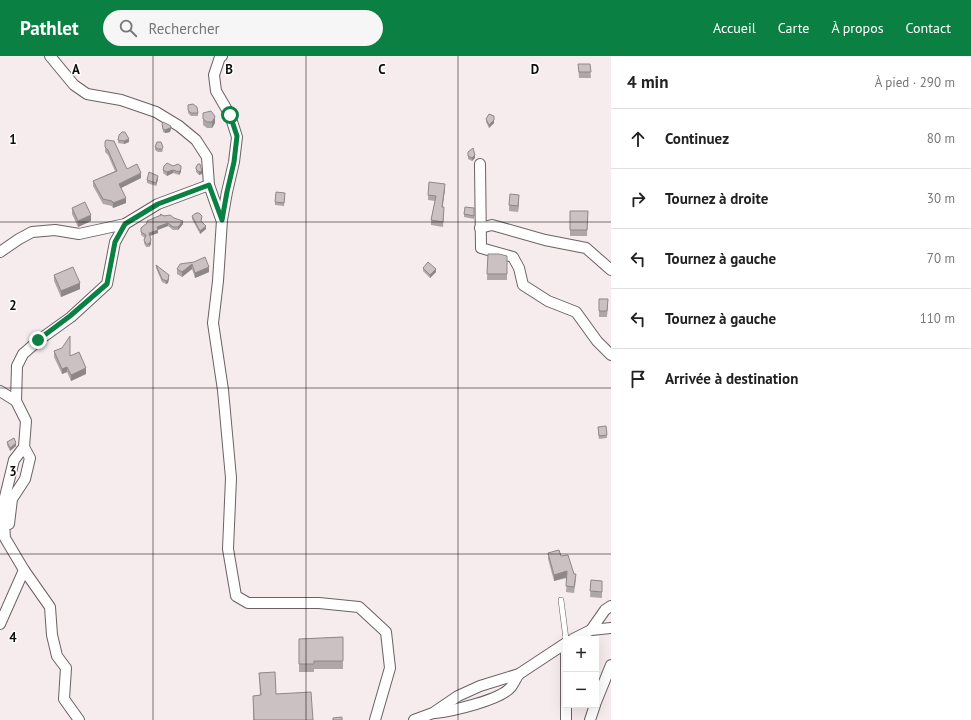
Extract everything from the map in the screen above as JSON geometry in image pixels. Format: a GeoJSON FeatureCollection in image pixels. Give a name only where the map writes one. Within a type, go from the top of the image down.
{"type":"FeatureCollection","features":[{"type":"Feature","properties":{"kind":"street"},"geometry":{"type":"LineString","coordinates":[[50,56],[74,85],[87,94],[121,100],[156,112],[179,126],[196,140],[207,157],[209,185],[222,220]]}},
{"type":"Feature","properties":{"kind":"street"},"geometry":{"type":"LineString","coordinates":[[222,56],[220,57],[214,75],[216,91],[230,115],[237,136],[234,162],[222,220],[218,281],[213,323],[223,390],[231,478],[228,549],[236,596],[248,603],[319,603],[359,607],[386,632],[390,668],[375,720]]}},
{"type":"Feature","properties":{"kind":"street"},"geometry":{"type":"LineString","coordinates":[[480,164],[481,248],[513,257],[519,268],[523,285],[548,302],[576,312],[597,341],[611,355]]}},
{"type":"Feature","properties":{"kind":"street"},"geometry":{"type":"LineString","coordinates":[[0,252],[32,232],[55,230],[80,234],[125,224],[158,204],[209,185]]}},
{"type":"Feature","properties":{"kind":"street"},"geometry":{"type":"LineString","coordinates":[[3,536],[10,517],[12,499],[24,479],[30,458],[24,447],[26,421],[16,401],[18,366],[23,354],[38,340],[70,316],[107,284],[115,242],[125,224]]}},
{"type":"Feature","properties":{"kind":"street"},"geometry":{"type":"LineString","coordinates":[[480,228],[492,225],[545,240],[586,248],[611,270]]}},
{"type":"Feature","properties":{"kind":"street"},"geometry":{"type":"LineString","coordinates":[[0,391],[16,401]]}},
{"type":"Feature","properties":{"kind":"street"},"geometry":{"type":"LineString","coordinates":[[24,447],[14,460],[3,505],[3,536],[24,570],[50,607],[52,635],[57,656],[66,668],[64,699],[79,720]]}},
{"type":"Feature","properties":{"kind":"street"},"geometry":{"type":"LineString","coordinates":[[9,482],[26,472]]}},
{"type":"Feature","properties":{"kind":"street"},"geometry":{"type":"LineString","coordinates":[[0,624],[24,570]]}},
{"type":"Feature","properties":{"kind":"street"},"geometry":{"type":"LineString","coordinates":[[591,630],[605,610],[611,606]]}},
{"type":"Feature","properties":{"kind":"street"},"geometry":{"type":"LineString","coordinates":[[579,636],[591,630],[611,628]]}},
{"type":"Feature","properties":{"kind":"street"},"geometry":{"type":"LineString","coordinates":[[414,720],[433,713],[480,686],[519,674],[563,644]]}},
{"type":"Feature","properties":{"kind":"street"},"geometry":{"type":"LineString","coordinates":[[599,695],[611,665]]}},
{"type":"Feature","properties":{"kind":"street"},"geometry":{"type":"LineString","coordinates":[[566,672],[566,720]]}},
{"type":"Feature","properties":{"kind":"street"},"geometry":{"type":"LineString","coordinates":[[433,713],[466,708],[500,695],[510,688],[519,674]]}},
{"type":"Feature","properties":{"kind":"street"},"geometry":{"type":"LineString","coordinates":[[590,720],[594,708]]}},
{"type":"Feature","properties":{"kind":"lane"},"geometry":{"type":"LineString","coordinates":[[561,600],[566,636]]}},
{"type":"Feature","properties":{"kind":"building"},"geometry":{"type":"Polygon","coordinates":[[[578,64],[590,64],[591,72],[579,72],[578,64]]]}},
{"type":"Feature","properties":{"kind":"building"},"geometry":{"type":"Polygon","coordinates":[[[193,104],[197,107],[198,113],[191,113],[188,110],[188,105],[193,104]]]}},
{"type":"Feature","properties":{"kind":"building"},"geometry":{"type":"Polygon","coordinates":[[[211,111],[215,117],[212,122],[207,122],[203,119],[203,113],[211,111]]]}},
{"type":"Feature","properties":{"kind":"building"},"geometry":{"type":"Polygon","coordinates":[[[489,114],[494,116],[494,120],[489,125],[486,119],[489,114]]]}},
{"type":"Feature","properties":{"kind":"building"},"geometry":{"type":"Polygon","coordinates":[[[163,122],[171,126],[170,128],[165,130],[163,129],[163,122]]]}},
{"type":"Feature","properties":{"kind":"building"},"geometry":{"type":"Polygon","coordinates":[[[122,132],[125,132],[129,139],[124,141],[118,140],[119,135],[122,132]]]}},
{"type":"Feature","properties":{"kind":"building"},"geometry":{"type":"Polygon","coordinates":[[[106,140],[114,141],[127,169],[137,164],[141,173],[119,184],[126,198],[113,203],[112,201],[103,199],[93,181],[117,171],[108,150],[105,147],[106,140]]]}},
{"type":"Feature","properties":{"kind":"building"},"geometry":{"type":"Polygon","coordinates":[[[157,142],[161,142],[163,147],[162,149],[155,147],[157,142]]]}},
{"type":"Feature","properties":{"kind":"building"},"geometry":{"type":"Polygon","coordinates":[[[473,148],[475,155],[472,158],[468,156],[468,152],[473,148]]]}},
{"type":"Feature","properties":{"kind":"building"},"geometry":{"type":"Polygon","coordinates":[[[167,163],[173,166],[178,164],[181,166],[181,169],[179,172],[173,170],[167,172],[163,170],[167,163]]]}},
{"type":"Feature","properties":{"kind":"building"},"geometry":{"type":"Polygon","coordinates":[[[198,164],[200,164],[202,171],[199,172],[196,169],[198,164]]]}},
{"type":"Feature","properties":{"kind":"building"},"geometry":{"type":"Polygon","coordinates":[[[149,172],[158,176],[156,183],[147,180],[149,172]]]}},
{"type":"Feature","properties":{"kind":"building"},"geometry":{"type":"Polygon","coordinates":[[[429,182],[445,184],[442,207],[444,207],[443,222],[431,220],[436,196],[428,195],[429,182]]]}},
{"type":"Feature","properties":{"kind":"building"},"geometry":{"type":"Polygon","coordinates":[[[276,192],[285,193],[284,203],[275,202],[276,192]]]}},
{"type":"Feature","properties":{"kind":"building"},"geometry":{"type":"Polygon","coordinates":[[[510,194],[519,195],[518,206],[509,205],[510,194]]]}},
{"type":"Feature","properties":{"kind":"building"},"geometry":{"type":"Polygon","coordinates":[[[85,202],[91,215],[78,221],[72,208],[85,202]]]}},
{"type":"Feature","properties":{"kind":"building"},"geometry":{"type":"Polygon","coordinates":[[[465,207],[474,208],[474,216],[464,214],[465,207]]]}},
{"type":"Feature","properties":{"kind":"building"},"geometry":{"type":"Polygon","coordinates":[[[570,211],[588,211],[587,230],[570,230],[570,211]]]}},
{"type":"Feature","properties":{"kind":"building"},"geometry":{"type":"Polygon","coordinates":[[[199,213],[202,216],[201,221],[206,226],[200,231],[192,216],[199,213]]]}},
{"type":"Feature","properties":{"kind":"building"},"geometry":{"type":"Polygon","coordinates":[[[160,214],[164,216],[170,215],[183,221],[178,227],[173,227],[168,223],[157,227],[158,230],[149,233],[151,240],[149,244],[146,244],[144,240],[146,235],[141,232],[141,228],[147,223],[147,221],[161,215],[160,214]]]}},
{"type":"Feature","properties":{"kind":"building"},"geometry":{"type":"Polygon","coordinates":[[[488,254],[507,256],[507,274],[487,274],[488,254]]]}},
{"type":"Feature","properties":{"kind":"building"},"geometry":{"type":"Polygon","coordinates":[[[205,257],[209,267],[195,273],[192,264],[182,272],[177,269],[180,264],[194,262],[205,257]]]}},
{"type":"Feature","properties":{"kind":"building"},"geometry":{"type":"Polygon","coordinates":[[[428,262],[436,269],[430,275],[423,268],[428,262]]]}},
{"type":"Feature","properties":{"kind":"building"},"geometry":{"type":"Polygon","coordinates":[[[156,265],[169,275],[168,280],[166,281],[162,279],[156,265]]]}},
{"type":"Feature","properties":{"kind":"building"},"geometry":{"type":"Polygon","coordinates":[[[73,267],[80,283],[61,291],[54,275],[73,267]]]}},
{"type":"Feature","properties":{"kind":"building"},"geometry":{"type":"Polygon","coordinates":[[[599,299],[608,299],[607,311],[599,311],[599,299]]]}},
{"type":"Feature","properties":{"kind":"building"},"geometry":{"type":"Polygon","coordinates":[[[70,336],[70,356],[79,352],[86,368],[71,375],[67,367],[62,369],[54,351],[62,348],[70,336]]]}},
{"type":"Feature","properties":{"kind":"building"},"geometry":{"type":"Polygon","coordinates":[[[606,426],[607,435],[599,436],[598,427],[606,426]]]}},
{"type":"Feature","properties":{"kind":"building"},"geometry":{"type":"Polygon","coordinates":[[[14,438],[16,443],[10,448],[7,442],[14,438]]]}},
{"type":"Feature","properties":{"kind":"building"},"geometry":{"type":"Polygon","coordinates":[[[559,550],[561,556],[568,555],[574,574],[576,574],[574,587],[566,586],[567,571],[554,575],[548,553],[559,550]]]}},
{"type":"Feature","properties":{"kind":"building"},"geometry":{"type":"Polygon","coordinates":[[[591,580],[602,581],[602,592],[590,591],[591,580]]]}},
{"type":"Feature","properties":{"kind":"building"},"geometry":{"type":"Polygon","coordinates":[[[343,637],[343,661],[314,661],[314,664],[299,664],[299,639],[343,637]]]}},
{"type":"Feature","properties":{"kind":"building"},"geometry":{"type":"Polygon","coordinates":[[[275,672],[276,694],[311,692],[313,720],[254,720],[253,696],[261,695],[259,673],[275,672]]]}},
{"type":"Feature","properties":{"kind":"building"},"geometry":{"type":"Polygon","coordinates":[[[342,717],[342,720],[333,720],[333,718],[342,717]]]}},
{"type":"Feature","properties":{"kind":"route"},"geometry":{"type":"LineString","coordinates":[[38,340],[70,316],[107,284],[115,242],[125,224],[158,204],[209,185],[222,220],[234,162],[237,136],[230,115]]}}]}
